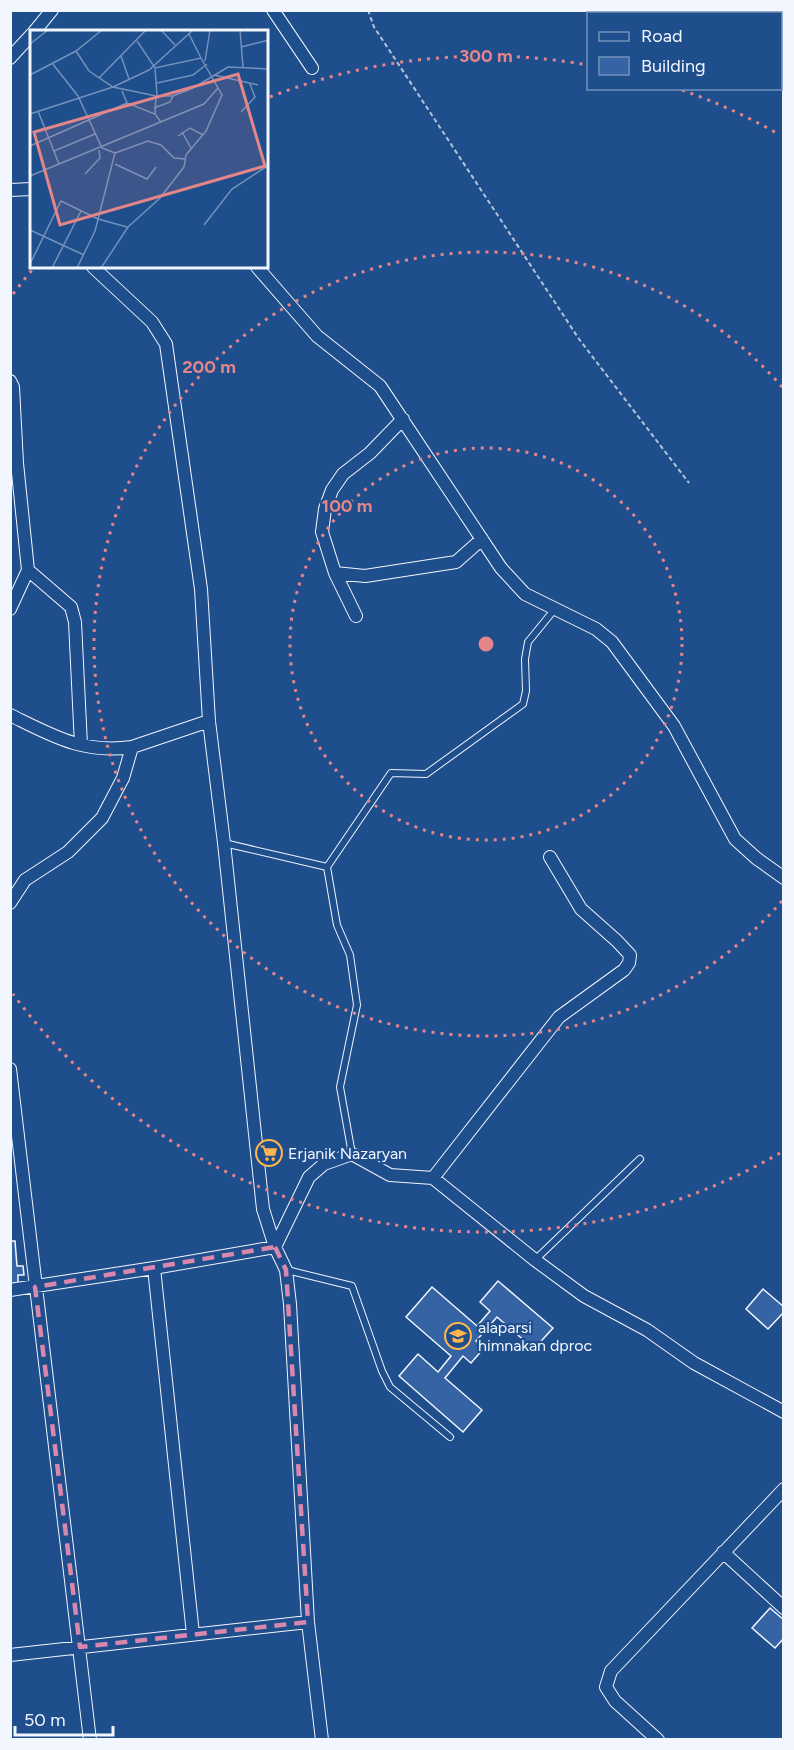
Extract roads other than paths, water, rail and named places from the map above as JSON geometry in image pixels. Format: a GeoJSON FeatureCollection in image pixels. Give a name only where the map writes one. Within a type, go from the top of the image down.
{"type":"FeatureCollection","features":[{"type":"Feature","properties":{"kind":"street"},"geometry":{"type":"LineString","coordinates":[[35,30],[52,10]]}},
{"type":"Feature","properties":{"kind":"street"},"geometry":{"type":"LineString","coordinates":[[273,10],[312,68]]}},
{"type":"Feature","properties":{"kind":"street"},"geometry":{"type":"LineString","coordinates":[[10,58],[30,36]]}},
{"type":"Feature","properties":{"kind":"street"},"geometry":{"type":"LineString","coordinates":[[10,190],[30,189]]}},
{"type":"Feature","properties":{"kind":"street"},"geometry":{"type":"LineString","coordinates":[[94,268],[152,322],[166,344],[201,589],[209,721],[225,843],[262,1209],[275,1247],[286,1270],[290,1304],[308,1622],[322,1740]]}},
{"type":"Feature","properties":{"kind":"street"},"geometry":{"type":"LineString","coordinates":[[258,268],[316,336],[380,386],[501,568],[525,594],[596,630],[612,642],[674,726],[735,839],[783,878]]}},
{"type":"Feature","properties":{"kind":"street"},"geometry":{"type":"LineString","coordinates":[[10,381],[13,387],[16,463],[28,570],[10,609]]}},
{"type":"Feature","properties":{"kind":"street"},"geometry":{"type":"LineString","coordinates":[[356,616],[335,573],[322,532],[325,509],[332,490],[343,474],[370,453],[403,419]]}},
{"type":"Feature","properties":{"kind":"street"},"geometry":{"type":"LineString","coordinates":[[335,573],[365,576],[456,562],[482,539]]}},
{"type":"Feature","properties":{"kind":"street"},"geometry":{"type":"LineString","coordinates":[[28,570],[71,607],[75,622],[81,745]]}},
{"type":"Feature","properties":{"kind":"street"},"geometry":{"type":"LineString","coordinates":[[10,715],[64,741],[113,750],[132,747],[209,721]]}},
{"type":"Feature","properties":{"kind":"street"},"geometry":{"type":"LineString","coordinates":[[10,903],[25,880],[68,852],[102,818],[123,778],[132,747]]}},
{"type":"Feature","properties":{"kind":"street"},"geometry":{"type":"LineString","coordinates":[[433,1178],[559,1017],[624,970],[629,963],[630,955],[581,909],[550,857]]}},
{"type":"Feature","properties":{"kind":"street"},"geometry":{"type":"LineString","coordinates":[[10,1069],[90,1740]]}},
{"type":"Feature","properties":{"kind":"street"},"geometry":{"type":"LineString","coordinates":[[275,1247],[309,1177],[324,1164],[352,1154],[390,1175],[433,1178],[584,1296],[647,1330],[694,1363],[783,1412]]}},
{"type":"Feature","properties":{"kind":"street"},"geometry":{"type":"LineString","coordinates":[[10,1290],[154,1269],[275,1247]]}},
{"type":"Feature","properties":{"kind":"street"},"geometry":{"type":"LineString","coordinates":[[154,1269],[193,1634]]}},
{"type":"Feature","properties":{"kind":"street"},"geometry":{"type":"LineString","coordinates":[[658,1740],[615,1701],[606,1688],[611,1671],[783,1489]]}},
{"type":"Feature","properties":{"kind":"street"},"geometry":{"type":"LineString","coordinates":[[723,1552],[783,1608]]}},
{"type":"Feature","properties":{"kind":"street"},"geometry":{"type":"LineString","coordinates":[[10,1655],[308,1622]]}},
{"type":"Feature","properties":{"kind":"lane"},"geometry":{"type":"LineString","coordinates":[[352,1154],[340,1087],[357,1005],[350,955],[337,925],[327,867],[391,773],[426,774],[523,704],[526,691],[525,659],[528,642],[554,610]]}},
{"type":"Feature","properties":{"kind":"lane"},"geometry":{"type":"LineString","coordinates":[[225,843],[327,867]]}},
{"type":"Feature","properties":{"kind":"lane"},"geometry":{"type":"LineString","coordinates":[[536,1260],[640,1159]]}},
{"type":"Feature","properties":{"kind":"lane"},"geometry":{"type":"LineString","coordinates":[[286,1270],[352,1286],[382,1371],[390,1387],[450,1437]]}},
{"type":"Feature","properties":{"kind":"place","name":"Erjanik Nazaryan"},"geometry":{"type":"Point","coordinates":[269,1153]}},
{"type":"Feature","properties":{"kind":"place","name":"alaparsi himnakan dproc"},"geometry":{"type":"Point","coordinates":[458,1336]}}]}
